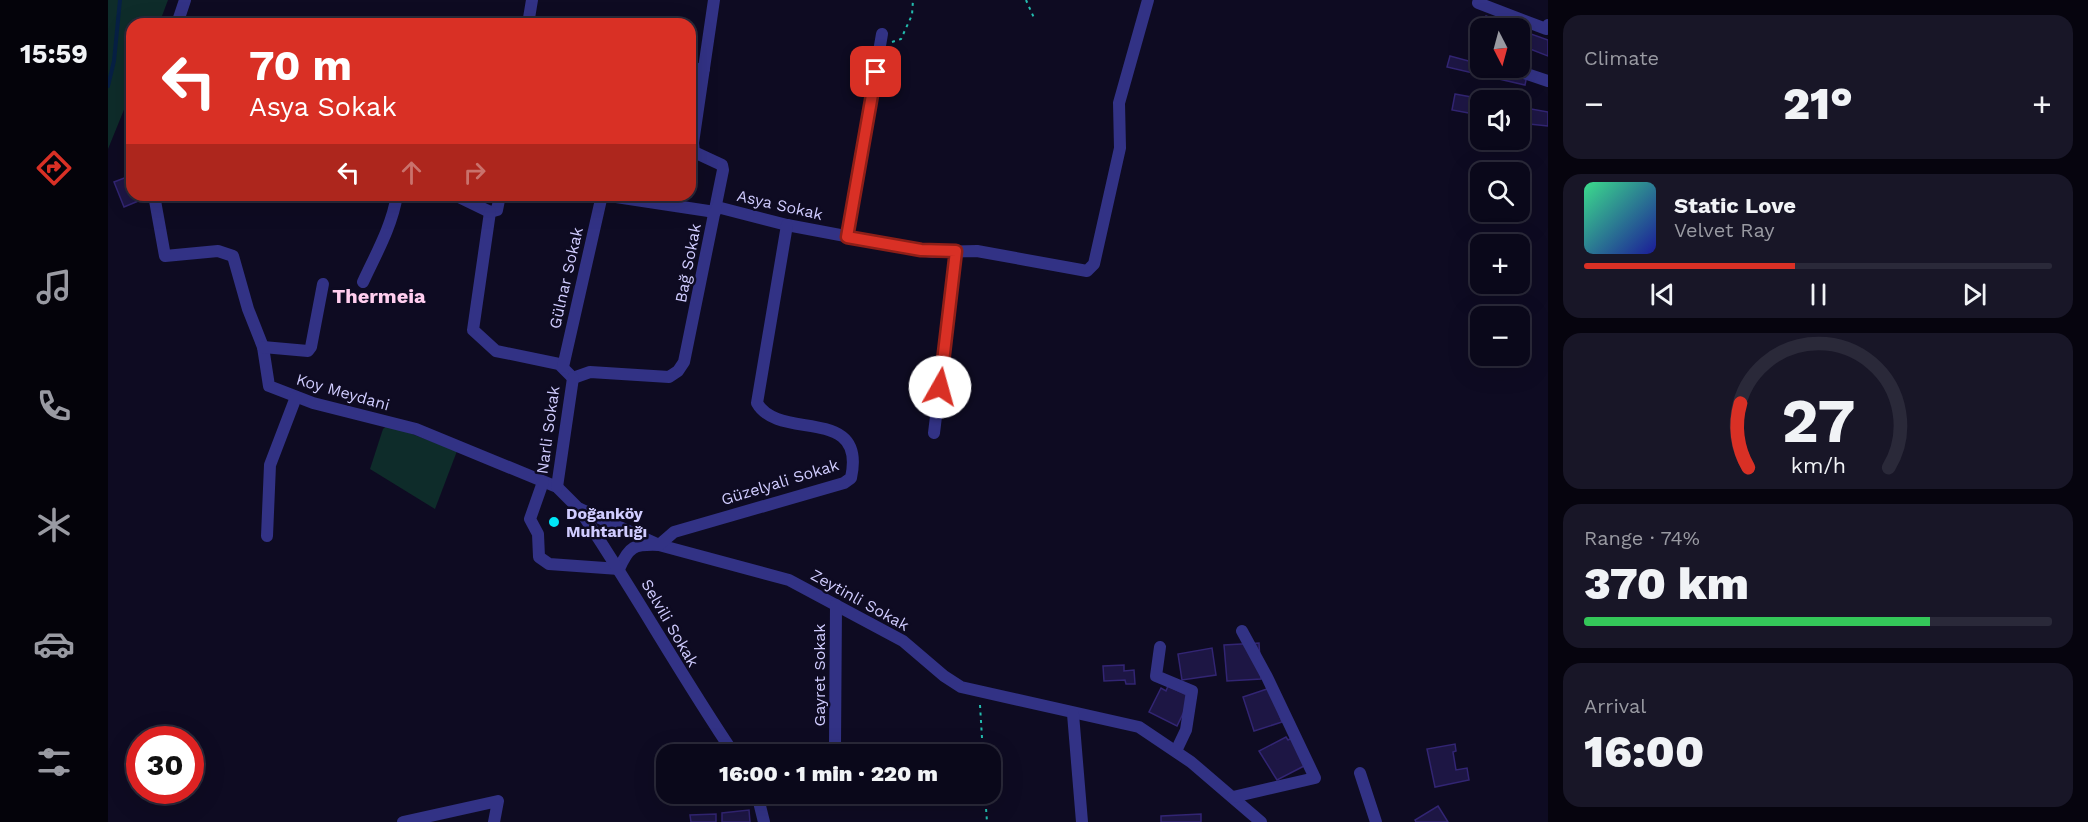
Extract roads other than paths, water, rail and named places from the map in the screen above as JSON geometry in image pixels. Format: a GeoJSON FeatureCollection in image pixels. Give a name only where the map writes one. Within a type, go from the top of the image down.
{"type":"FeatureCollection","features":[{"type":"Feature","properties":{"kind":"street"},"geometry":{"type":"LineString","coordinates":[[179,18],[185,0]]}},
{"type":"Feature","properties":{"kind":"street"},"geometry":{"type":"LineString","coordinates":[[529,18],[532,0]]}},
{"type":"Feature","properties":{"kind":"street"},"geometry":{"type":"LineString","coordinates":[[696,69],[704,69],[714,0]]}},
{"type":"Feature","properties":{"kind":"street","name":"Asya Sokak"},"geometry":{"type":"LineString","coordinates":[[651,201],[716,209],[909,248],[977,251],[1087,271],[1094,264],[1120,148],[1119,103],[1148,0]]}},
{"type":"Feature","properties":{"kind":"street"},"geometry":{"type":"LineString","coordinates":[[1479,0],[1478,3],[1546,29],[1548,25]]}},
{"type":"Feature","properties":{"kind":"street"},"geometry":{"type":"LineString","coordinates":[[847,237],[881,40]]}},
{"type":"Feature","properties":{"kind":"street","name":"Bağ Sokak"},"geometry":{"type":"LineString","coordinates":[[696,123],[704,69]]}},
{"type":"Feature","properties":{"kind":"street"},"geometry":{"type":"LineString","coordinates":[[1530,75],[1548,81]]}},
{"type":"Feature","properties":{"kind":"street","name":"Bağ Sokak"},"geometry":{"type":"LineString","coordinates":[[573,378],[590,372],[669,377],[678,371],[684,362],[716,209],[722,165],[696,153]]}},
{"type":"Feature","properties":{"kind":"street","name":"Koy Meydani"},"geometry":{"type":"LineString","coordinates":[[155,201],[165,256],[218,251],[233,256],[248,309],[263,347],[269,386],[296,397],[416,429],[557,487]]}},
{"type":"Feature","properties":{"kind":"street"},"geometry":{"type":"LineString","coordinates":[[363,282],[381,244],[396,201]]}},
{"type":"Feature","properties":{"kind":"street"},"geometry":{"type":"LineString","coordinates":[[467,201],[490,212],[497,210],[499,201]]}},
{"type":"Feature","properties":{"kind":"street","name":"Gülnar Sokak"},"geometry":{"type":"LineString","coordinates":[[563,368],[601,201]]}},
{"type":"Feature","properties":{"kind":"street"},"geometry":{"type":"LineString","coordinates":[[490,212],[473,330],[496,351],[559,364],[573,378]]}},
{"type":"Feature","properties":{"kind":"street","name":"Güzelyali Sokak"},"geometry":{"type":"LineString","coordinates":[[659,545],[674,532],[844,483],[850,477],[853,457],[846,440],[821,427],[768,415],[757,403],[787,225]]}},
{"type":"Feature","properties":{"kind":"street"},"geometry":{"type":"LineString","coordinates":[[934,433],[956,251]]}},
{"type":"Feature","properties":{"kind":"street"},"geometry":{"type":"LineString","coordinates":[[263,347],[308,351],[311,347],[323,284]]}},
{"type":"Feature","properties":{"kind":"street","name":"Narli Sokak"},"geometry":{"type":"LineString","coordinates":[[557,487],[573,378]]}},
{"type":"Feature","properties":{"kind":"street"},"geometry":{"type":"LineString","coordinates":[[267,536],[270,465],[296,397]]}},
{"type":"Feature","properties":{"kind":"street"},"geometry":{"type":"LineString","coordinates":[[543,482],[530,519],[538,534],[539,557],[549,564],[619,569],[626,553],[638,544],[659,545]]}},
{"type":"Feature","properties":{"kind":"street","name":"Zeytinli Sokak"},"geometry":{"type":"LineString","coordinates":[[557,487],[578,508],[659,545],[789,580],[903,641],[944,676],[962,687],[980,693],[1139,727],[1176,751],[1261,822]]}},
{"type":"Feature","properties":{"kind":"street","name":"Selvili Sokak"},"geometry":{"type":"LineString","coordinates":[[578,508],[619,569],[692,692],[727,744]]}},
{"type":"Feature","properties":{"kind":"street","name":"Gayret Sokak"},"geometry":{"type":"LineString","coordinates":[[835,744],[836,605]]}},
{"type":"Feature","properties":{"kind":"street"},"geometry":{"type":"LineString","coordinates":[[1233,797],[1315,778],[1267,677],[1242,631]]}},
{"type":"Feature","properties":{"kind":"street"},"geometry":{"type":"LineString","coordinates":[[1160,647],[1156,676],[1192,691],[1186,730],[1176,751]]}},
{"type":"Feature","properties":{"kind":"street"},"geometry":{"type":"LineString","coordinates":[[1073,714],[1082,822]]}},
{"type":"Feature","properties":{"kind":"street"},"geometry":{"type":"LineString","coordinates":[[1360,773],[1376,822]]}},
{"type":"Feature","properties":{"kind":"street"},"geometry":{"type":"LineString","coordinates":[[403,822],[498,801],[494,822]]}},
{"type":"Feature","properties":{"kind":"street"},"geometry":{"type":"LineString","coordinates":[[760,804],[764,822]]}},
{"type":"Feature","properties":{"kind":"waterway"},"geometry":{"type":"LineString","coordinates":[[108,86],[114,61],[120,0]]}},
{"type":"Feature","properties":{"kind":"place","name":"Doğanköy Muhtarlığı"},"geometry":{"type":"Point","coordinates":[554,522]}},
{"type":"Feature","properties":{"kind":"district","name":"Thermeia"},"geometry":{"type":"Point","coordinates":[379,296]}}]}
